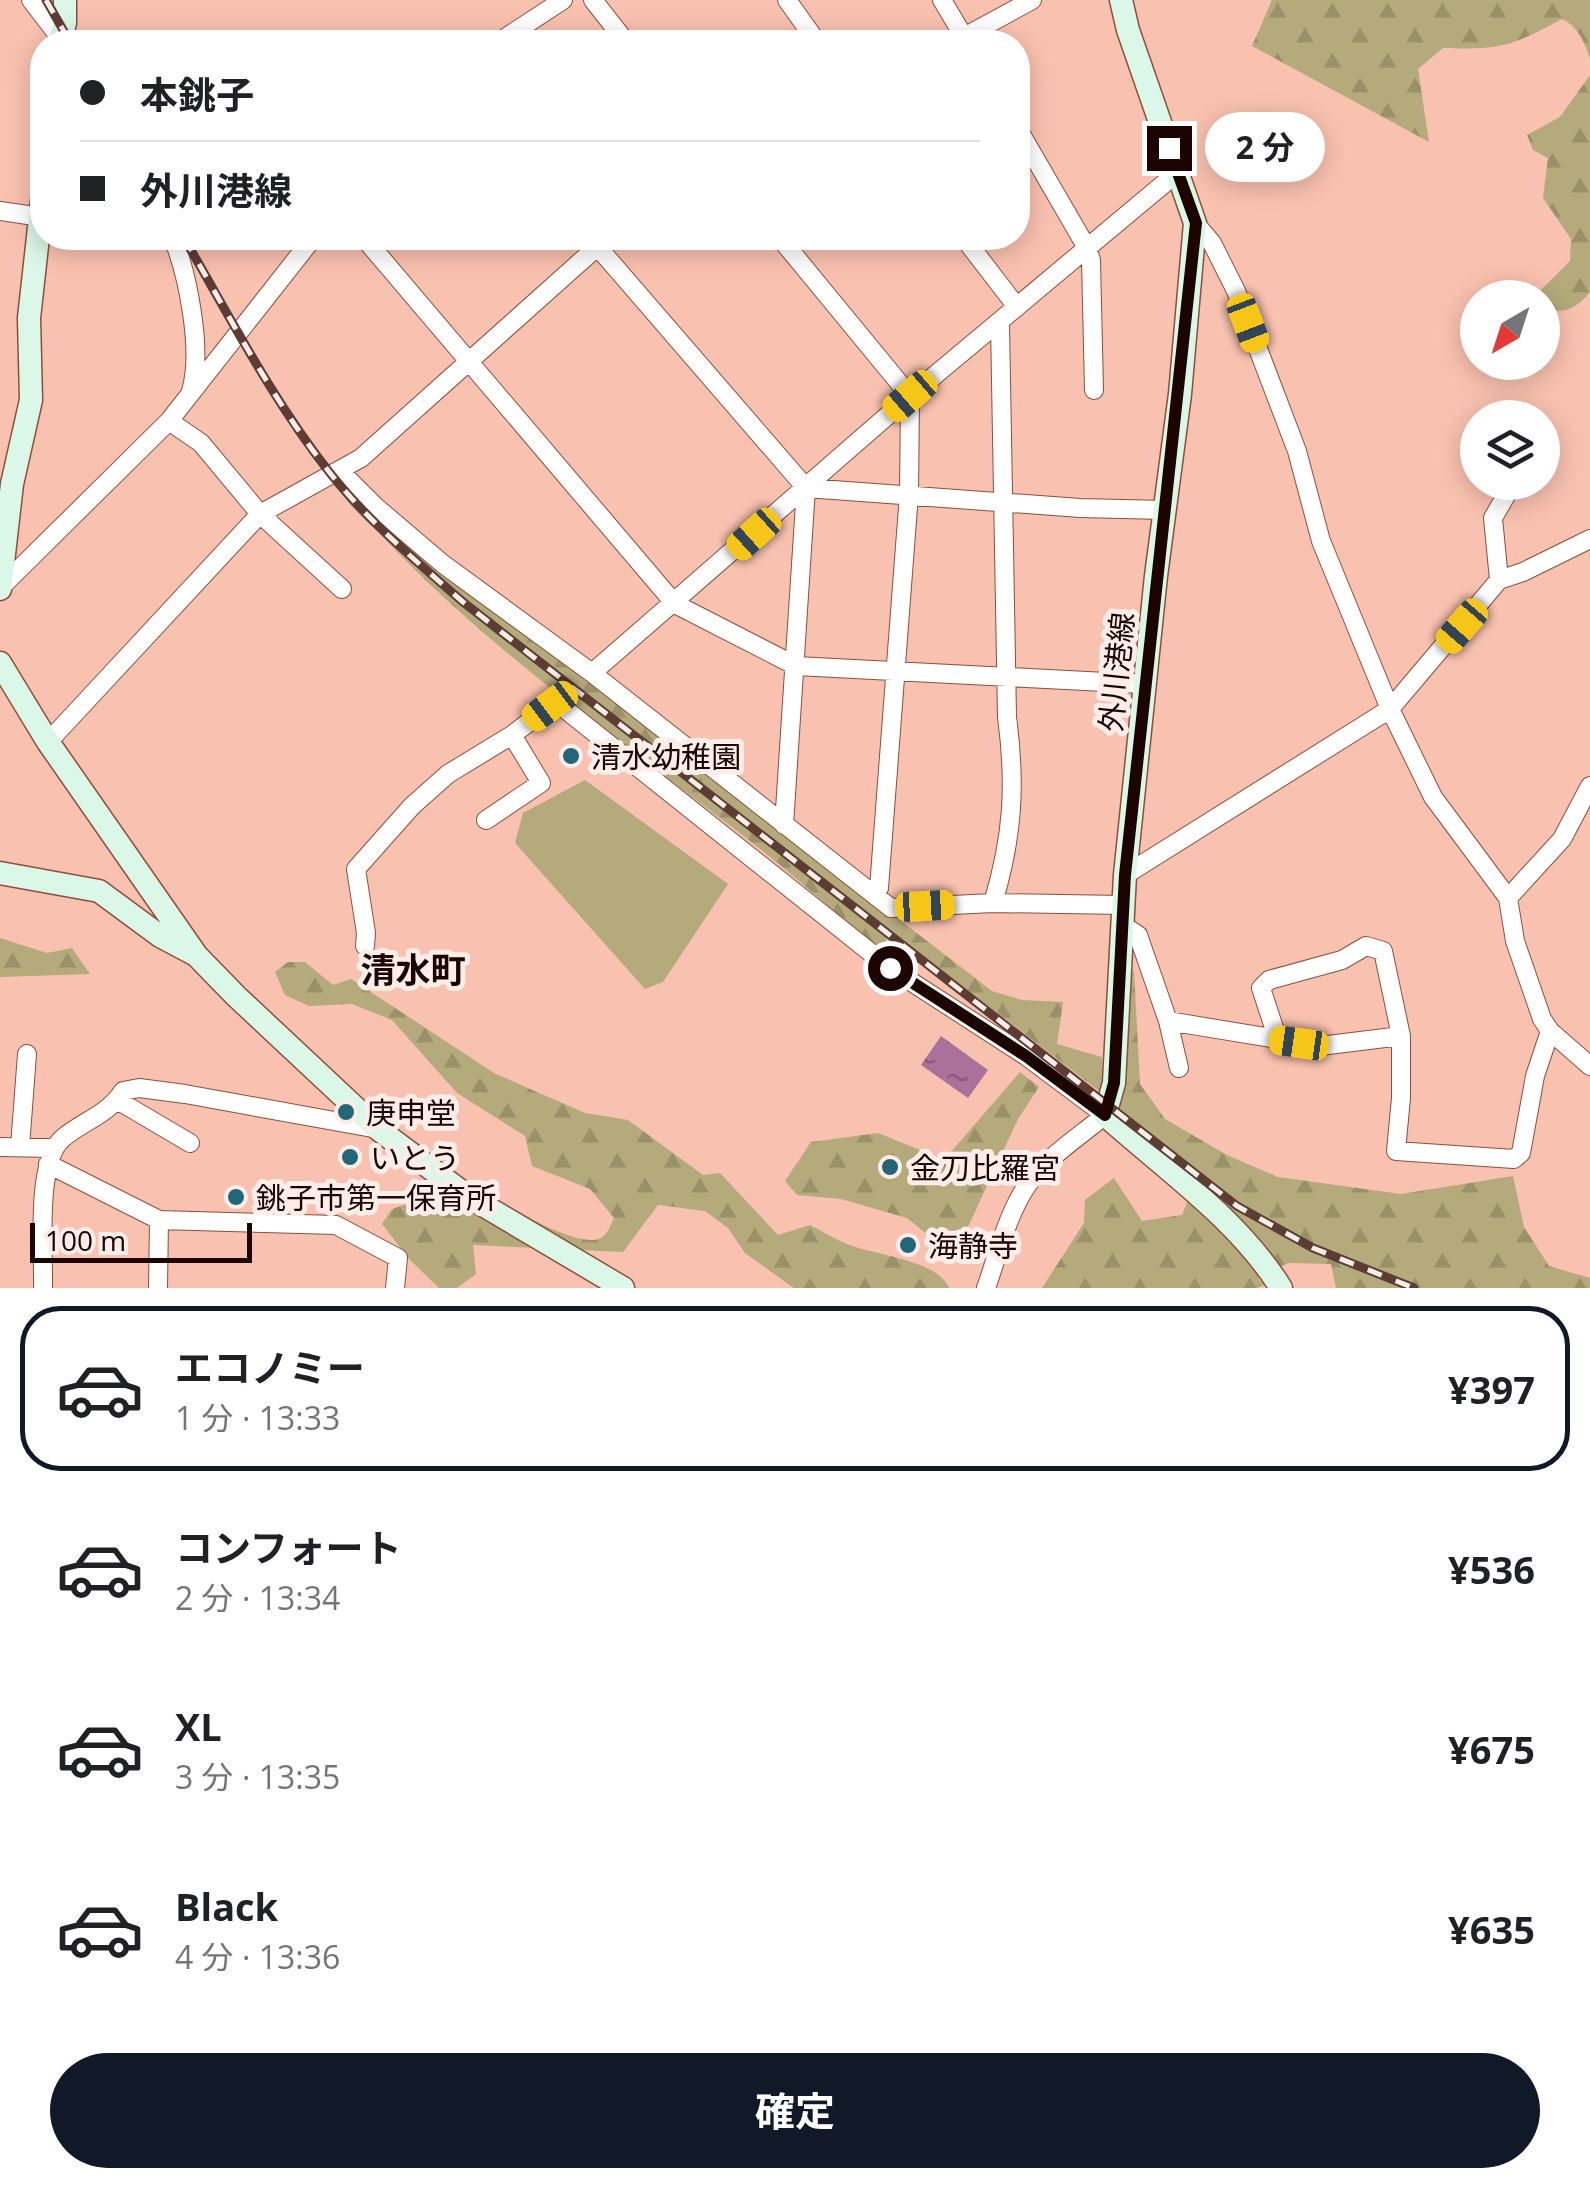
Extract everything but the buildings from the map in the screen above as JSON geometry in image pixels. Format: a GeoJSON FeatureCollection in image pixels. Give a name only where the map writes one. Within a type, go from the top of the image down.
{"type":"FeatureCollection","features":[{"type":"Feature","properties":{"kind":"street"},"geometry":{"type":"LineString","coordinates":[[31,0],[52,30]]}},
{"type":"Feature","properties":{"kind":"street"},"geometry":{"type":"LineString","coordinates":[[62,30],[65,0]]}},
{"type":"Feature","properties":{"kind":"street"},"geometry":{"type":"LineString","coordinates":[[518,30],[564,0]]}},
{"type":"Feature","properties":{"kind":"street"},"geometry":{"type":"LineString","coordinates":[[593,0],[617,30]]}},
{"type":"Feature","properties":{"kind":"street"},"geometry":{"type":"LineString","coordinates":[[786,0],[808,30]]}},
{"type":"Feature","properties":{"kind":"street"},"geometry":{"type":"LineString","coordinates":[[942,0],[957,30]]}},
{"type":"Feature","properties":{"kind":"street"},"geometry":{"type":"LineString","coordinates":[[981,30],[1032,0]]}},
{"type":"Feature","properties":{"kind":"street","name":"外川港線"},"geometry":{"type":"LineString","coordinates":[[1105,1115],[1114,1083],[1125,875],[1196,223],[1121,0]]}},
{"type":"Feature","properties":{"kind":"street"},"geometry":{"type":"LineString","coordinates":[[1030,150],[1091,260],[1094,390]]}},
{"type":"Feature","properties":{"kind":"street"},"geometry":{"type":"LineString","coordinates":[[592,673],[910,396],[1178,172]]}},
{"type":"Feature","properties":{"kind":"street"},"geometry":{"type":"LineString","coordinates":[[0,211],[30,210]]}},
{"type":"Feature","properties":{"kind":"street"},"geometry":{"type":"LineString","coordinates":[[1196,223],[1212,243],[1236,290],[1297,451],[1321,542],[1390,709],[1433,797],[1508,898],[1525,976],[1550,1031],[1590,1066]]}},
{"type":"Feature","properties":{"kind":"street"},"geometry":{"type":"LineString","coordinates":[[0,589],[12,484],[31,400],[29,318],[37,250]]}},
{"type":"Feature","properties":{"kind":"street"},"geometry":{"type":"LineString","coordinates":[[177,250],[186,278],[192,331],[195,376],[189,396]]}},
{"type":"Feature","properties":{"kind":"street"},"geometry":{"type":"LineString","coordinates":[[0,589],[169,421],[304,250]]}},
{"type":"Feature","properties":{"kind":"street"},"geometry":{"type":"LineString","coordinates":[[374,250],[675,604],[796,666],[1144,684]]}},
{"type":"Feature","properties":{"kind":"street"},"geometry":{"type":"LineString","coordinates":[[48,742],[260,514],[360,458],[586,250]]}},
{"type":"Feature","properties":{"kind":"street"},"geometry":{"type":"LineString","coordinates":[[605,250],[806,488],[784,824]]}},
{"type":"Feature","properties":{"kind":"street"},"geometry":{"type":"LineString","coordinates":[[790,250],[910,396],[909,494],[876,894]]}},
{"type":"Feature","properties":{"kind":"street"},"geometry":{"type":"LineString","coordinates":[[973,250],[1017,307]]}},
{"type":"Feature","properties":{"kind":"street"},"geometry":{"type":"LineString","coordinates":[[993,903],[1013,813],[1000,324]]}},
{"type":"Feature","properties":{"kind":"street"},"geometry":{"type":"LineString","coordinates":[[169,421],[200,442],[260,514],[342,589]]}},
{"type":"Feature","properties":{"kind":"street"},"geometry":{"type":"LineString","coordinates":[[339,470],[406,534],[592,673],[892,908],[993,903],[1124,916],[1138,935],[1168,1020],[1179,1068]]}},
{"type":"Feature","properties":{"kind":"street"},"geometry":{"type":"LineString","coordinates":[[806,488],[1165,510]]}},
{"type":"Feature","properties":{"kind":"street"},"geometry":{"type":"LineString","coordinates":[[1498,580],[1493,518],[1503,500]]}},
{"type":"Feature","properties":{"kind":"street"},"geometry":{"type":"LineString","coordinates":[[1125,875],[1390,709],[1498,580],[1523,572],[1590,538]]}},
{"type":"Feature","properties":{"kind":"street"},"geometry":{"type":"LineString","coordinates":[[0,663],[48,742],[197,956],[378,1129],[466,1195],[623,1288]]}},
{"type":"Feature","properties":{"kind":"street"},"geometry":{"type":"LineString","coordinates":[[365,946],[356,869],[412,806],[448,774],[550,706],[561,706],[882,962],[1026,1056],[1105,1115],[1236,1231],[1262,1259],[1281,1288]]}},
{"type":"Feature","properties":{"kind":"street"},"geometry":{"type":"LineString","coordinates":[[486,820],[541,782],[512,734]]}},
{"type":"Feature","properties":{"kind":"street"},"geometry":{"type":"LineString","coordinates":[[1508,898],[1562,839],[1590,786]]}},
{"type":"Feature","properties":{"kind":"street"},"geometry":{"type":"LineString","coordinates":[[0,873],[99,892],[160,936],[197,956]]}},
{"type":"Feature","properties":{"kind":"street"},"geometry":{"type":"LineString","coordinates":[[1278,1040],[1260,988],[1269,980],[1342,960],[1366,946],[1382,951],[1401,1036],[1396,1151],[1514,1159],[1521,1152],[1535,1076],[1550,1031]]}},
{"type":"Feature","properties":{"kind":"street"},"geometry":{"type":"LineString","coordinates":[[1168,1020],[1320,1046],[1401,1036]]}},
{"type":"Feature","properties":{"kind":"street"},"geometry":{"type":"LineString","coordinates":[[20,1147],[27,1054]]}},
{"type":"Feature","properties":{"kind":"street"},"geometry":{"type":"LineString","coordinates":[[43,1288],[50,1156],[64,1136],[118,1100],[123,1091],[139,1088],[378,1129]]}},
{"type":"Feature","properties":{"kind":"street"},"geometry":{"type":"LineString","coordinates":[[118,1100],[190,1143]]}},
{"type":"Feature","properties":{"kind":"street"},"geometry":{"type":"LineString","coordinates":[[986,1288],[1028,1183],[1105,1115]]}},
{"type":"Feature","properties":{"kind":"street"},"geometry":{"type":"LineString","coordinates":[[0,1146],[50,1156],[159,1220],[336,1225],[398,1258],[395,1288]]}},
{"type":"Feature","properties":{"kind":"street"},"geometry":{"type":"LineString","coordinates":[[158,1288],[159,1220]]}},
{"type":"Feature","properties":{"kind":"green space"},"geometry":{"type":"Polygon","coordinates":[[[1272,0],[1590,0],[1590,59],[1577,31],[1562,19],[1505,44],[1443,48],[1418,69],[1429,142],[1252,46],[1272,0]]]}},
{"type":"Feature","properties":{"kind":"green space"},"geometry":{"type":"Polygon","coordinates":[[[1590,75],[1590,292],[1575,306],[1560,310],[1560,280],[1551,280],[1570,261],[1571,239],[1543,198],[1548,158],[1533,150],[1527,135],[1560,117],[1590,75]]]}},
{"type":"Feature","properties":{"kind":"green space"},"geometry":{"type":"Polygon","coordinates":[[[339,488],[992,991],[1022,1000],[1063,1002],[1057,1044],[1102,1057],[1103,1087],[1125,978],[1134,970],[1140,1084],[1165,1119],[1227,1155],[1278,1177],[1401,1194],[1513,1176],[1524,1227],[1549,1266],[1590,1278],[1590,1288],[1336,1288],[1331,1264],[1289,1263],[1279,1267],[1246,1258],[1259,1274],[1259,1280],[1266,1284],[1258,1288],[1042,1288],[1084,1223],[1085,1200],[1114,1178],[1142,1221],[1182,1215],[1195,1183],[1120,1119],[1120,1107],[892,932],[881,947],[899,964],[764,852],[518,662],[425,580],[339,488]]]}},
{"type":"Feature","properties":{"kind":"green space"},"geometry":{"type":"Polygon","coordinates":[[[585,780],[728,884],[663,982],[645,989],[515,843],[523,813],[585,780]]]}},
{"type":"Feature","properties":{"kind":"green space"},"geometry":{"type":"Polygon","coordinates":[[[0,938],[47,953],[72,948],[90,974],[0,977],[0,938]]]}},
{"type":"Feature","properties":{"kind":"green space"},"geometry":{"type":"Polygon","coordinates":[[[288,962],[305,962],[333,985],[351,979],[494,1073],[585,1113],[628,1120],[703,1175],[720,1173],[778,1235],[810,1225],[847,1244],[919,1265],[943,1279],[949,1288],[794,1288],[745,1253],[728,1228],[705,1211],[658,1205],[623,1252],[473,1245],[476,1274],[457,1288],[439,1288],[409,1259],[382,1224],[392,1209],[468,1183],[534,1221],[573,1237],[601,1238],[614,1218],[590,1189],[532,1166],[525,1136],[457,1093],[392,1020],[352,1004],[309,1006],[285,995],[275,972],[288,962]]]}},
{"type":"Feature","properties":{"kind":"green space"},"geometry":{"type":"Polygon","coordinates":[[[1020,1072],[1039,1087],[1018,1119],[960,1244],[944,1248],[907,1218],[841,1199],[797,1195],[785,1181],[811,1142],[878,1133],[944,1160],[1020,1072]]]}},
{"type":"Feature","properties":{"kind":"water"},"geometry":{"type":"Polygon","coordinates":[[[941,1036],[988,1070],[968,1098],[921,1065],[941,1036]]]}},
{"type":"Feature","properties":{"kind":"railway"},"geometry":{"type":"LineString","coordinates":[[46,0],[63,30]]}},
{"type":"Feature","properties":{"kind":"railway"},"geometry":{"type":"LineString","coordinates":[[191,250],[271,388],[330,473],[377,524],[463,602],[1237,1206],[1313,1248],[1414,1288]]}},
{"type":"Feature","properties":{"kind":"place","name":"清水幼稚園"},"geometry":{"type":"Point","coordinates":[571,756]}},
{"type":"Feature","properties":{"kind":"place","name":"庚申堂"},"geometry":{"type":"Point","coordinates":[346,1112]}},
{"type":"Feature","properties":{"kind":"place","name":"いとう"},"geometry":{"type":"Point","coordinates":[350,1157]}},
{"type":"Feature","properties":{"kind":"place","name":"金刀比羅宮"},"geometry":{"type":"Point","coordinates":[890,1167]}},
{"type":"Feature","properties":{"kind":"place","name":"銚子市第一保育所"},"geometry":{"type":"Point","coordinates":[236,1197]}},
{"type":"Feature","properties":{"kind":"place","name":"海静寺"},"geometry":{"type":"Point","coordinates":[908,1245]}},
{"type":"Feature","properties":{"kind":"district","name":"清水町"},"geometry":{"type":"Point","coordinates":[413,969]}},
{"type":"Feature","properties":{"kind":"route"},"geometry":{"type":"LineString","coordinates":[[890,968],[1026,1056],[1105,1115],[1114,1083],[1125,875],[1196,223],[1169,148]]}}]}
